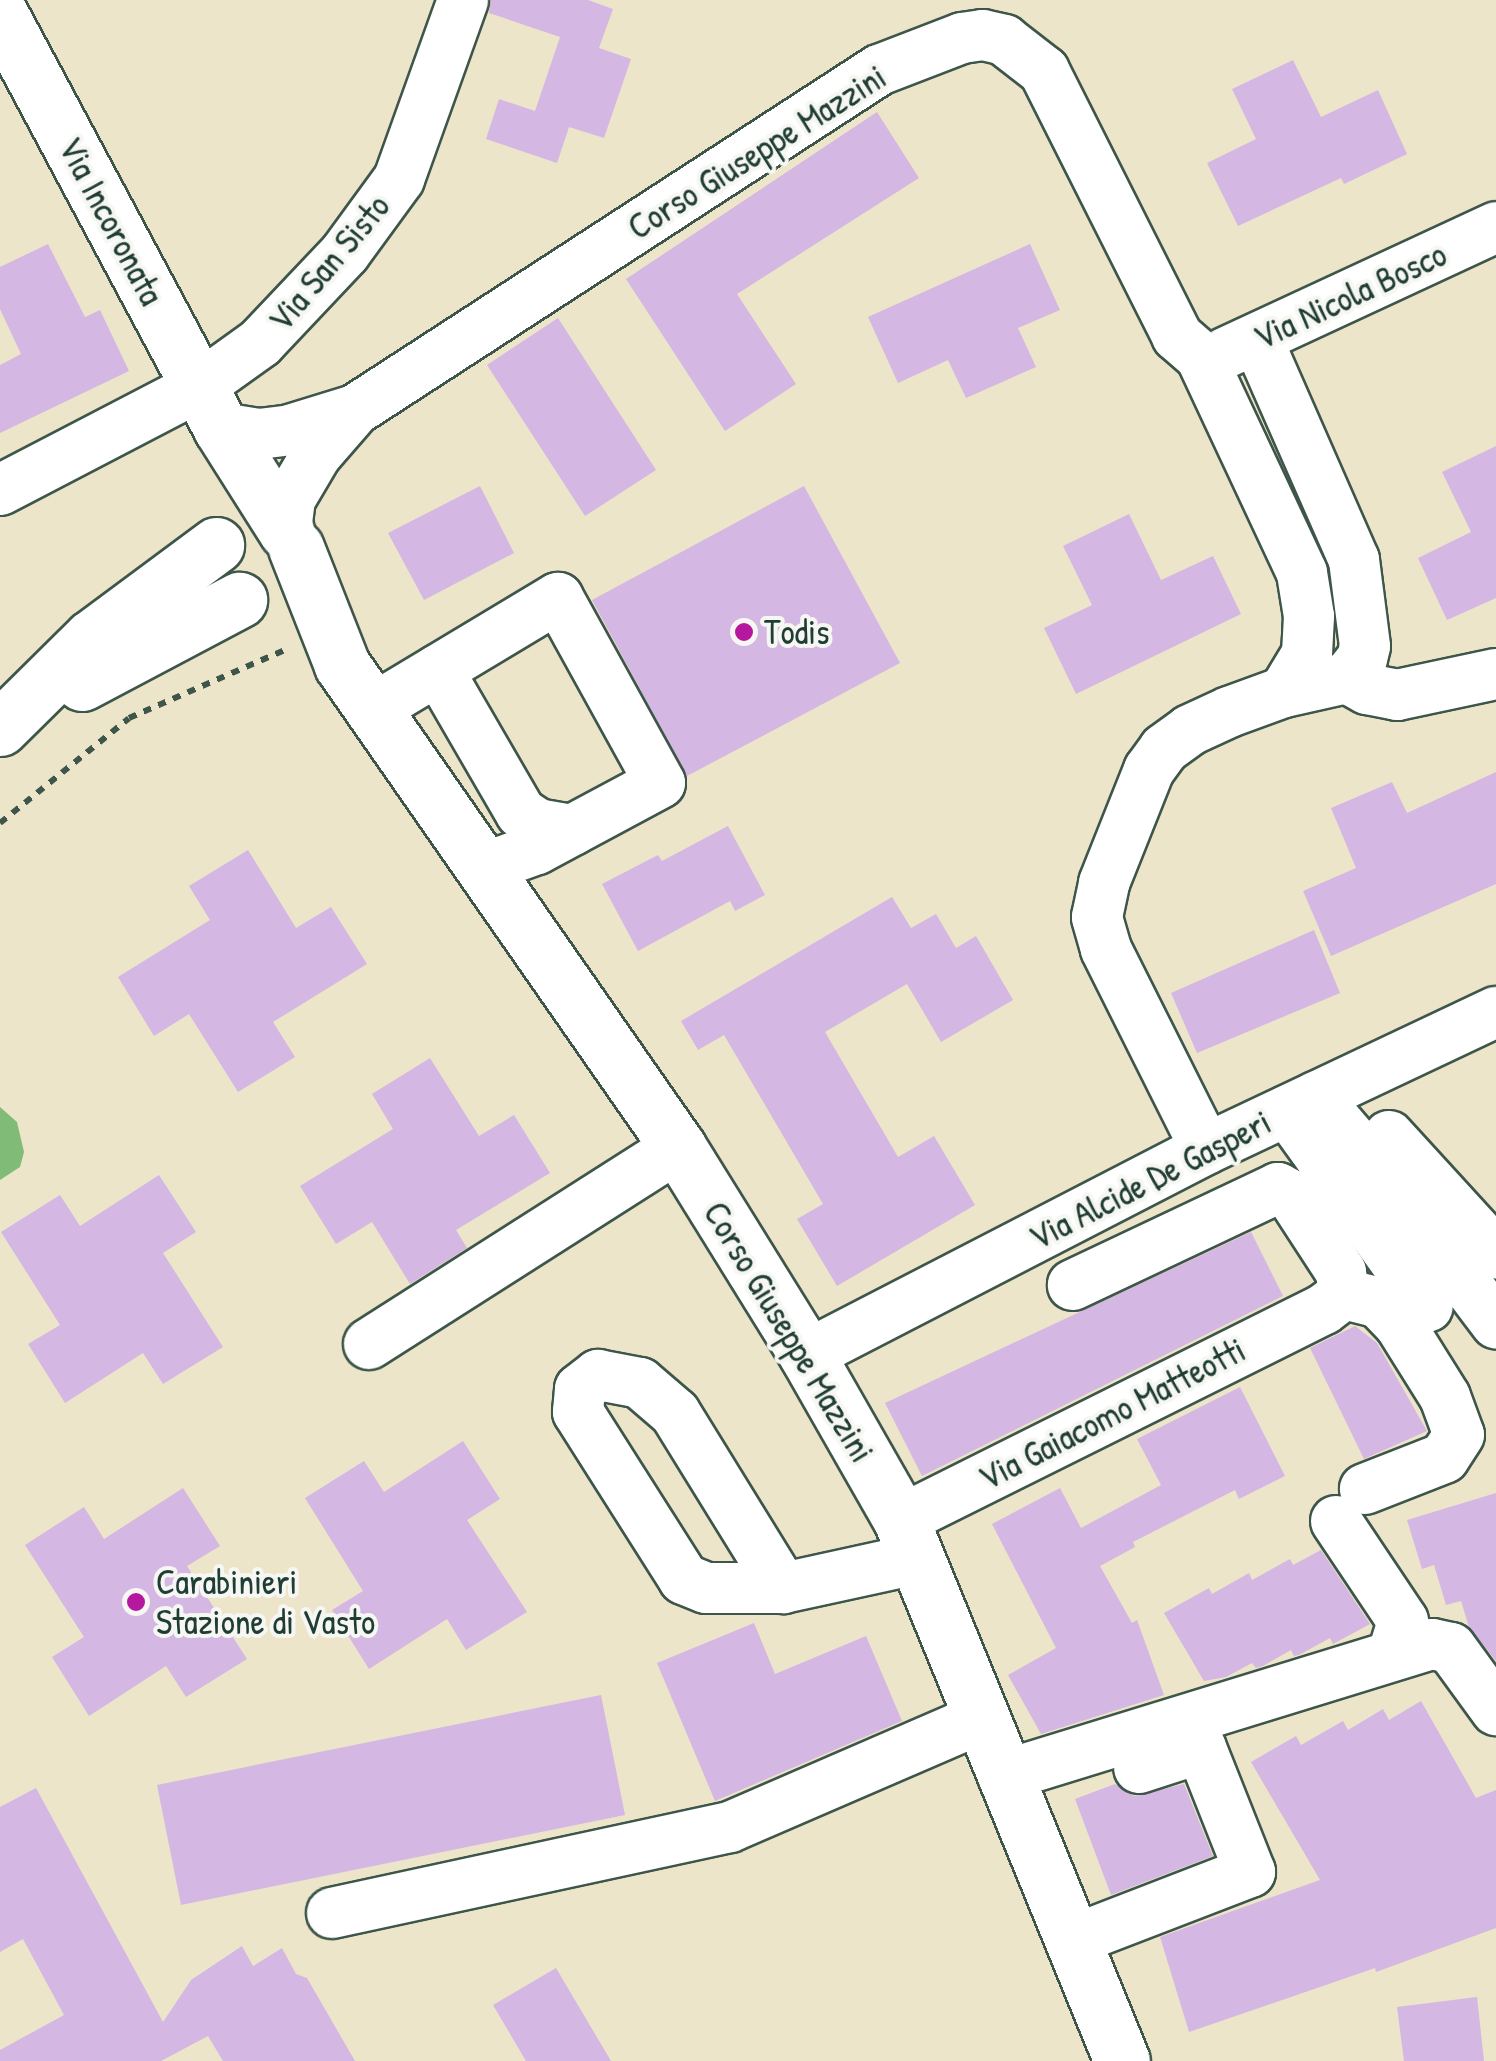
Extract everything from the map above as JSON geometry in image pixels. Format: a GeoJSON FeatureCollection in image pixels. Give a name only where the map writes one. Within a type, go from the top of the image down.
{"type":"FeatureCollection","features":[{"type":"Feature","properties":{"kind":"main road","name":"Via Incoronata"},"geometry":{"type":"LineString","coordinates":[[0,14],[210,407],[291,539]]}},
{"type":"Feature","properties":{"kind":"main road","name":"Via Incoronata"},"geometry":{"type":"LineString","coordinates":[[210,407],[222,537]]}},
{"type":"Feature","properties":{"kind":"main road"},"geometry":{"type":"LineString","coordinates":[[0,728],[50,674],[91,638],[222,537],[252,518],[276,523],[291,539],[296,574],[281,596],[247,602],[125,657],[0,736]]}},
{"type":"Feature","properties":{"kind":"main road"},"geometry":{"type":"LineString","coordinates":[[222,537],[214,572],[227,594],[247,602]]}},
{"type":"Feature","properties":{"kind":"main road","name":"Corso Giuseppe Mazzini"},"geometry":{"type":"LineString","coordinates":[[291,539],[326,652]]}},
{"type":"Feature","properties":{"kind":"main road","name":"Corso Giuseppe Mazzini"},"geometry":{"type":"LineString","coordinates":[[247,602],[326,652],[373,709],[678,1146],[807,1355],[908,1540],[1122,2061]]}},
{"type":"Feature","properties":{"kind":"street","name":"Via San Sisto"},"geometry":{"type":"LineString","coordinates":[[0,490],[210,407],[260,343],[345,252],[399,179],[463,0]]}},
{"type":"Feature","properties":{"kind":"street","name":"Corso Giuseppe Mazzini"},"geometry":{"type":"LineString","coordinates":[[291,539],[290,499],[316,455],[355,410],[879,70],[962,38],[984,36],[1004,40],[1044,71],[1177,336],[1201,357],[1302,573],[1309,616],[1307,654],[1284,692]]}},
{"type":"Feature","properties":{"kind":"street","name":"Via Nicola Bosco"},"geometry":{"type":"LineString","coordinates":[[1201,357],[1258,341],[1496,227]]}},
{"type":"Feature","properties":{"kind":"street"},"geometry":{"type":"LineString","coordinates":[[1258,341],[1354,560],[1362,598],[1354,669],[1366,689],[1397,695],[1496,674]]}},
{"type":"Feature","properties":{"kind":"street","name":"Corso Giuseppe Mazzini"},"geometry":{"type":"LineString","coordinates":[[210,407],[274,432],[355,410]]}},
{"type":"Feature","properties":{"kind":"street"},"geometry":{"type":"LineString","coordinates":[[373,709],[558,598],[660,783],[572,830],[484,868]]}},
{"type":"Feature","properties":{"kind":"street"},"geometry":{"type":"LineString","coordinates":[[1206,1149],[1106,949],[1098,917],[1104,883],[1149,770],[1164,750],[1190,730],[1284,692],[1354,669],[1396,665],[1496,642]]}},
{"type":"Feature","properties":{"kind":"street"},"geometry":{"type":"LineString","coordinates":[[438,670],[522,813],[538,824],[572,830]]}},
{"type":"Feature","properties":{"kind":"street","name":"Via Alcide De Gasperi"},"geometry":{"type":"LineString","coordinates":[[807,1355],[1206,1149],[1494,1016]]}},
{"type":"Feature","properties":{"kind":"street"},"geometry":{"type":"LineString","coordinates":[[1315,1098],[1496,1252]]}},
{"type":"Feature","properties":{"kind":"street"},"geometry":{"type":"LineString","coordinates":[[1315,1098],[1428,1308]]}},
{"type":"Feature","properties":{"kind":"street"},"geometry":{"type":"LineString","coordinates":[[1315,1098],[1393,1187],[1496,1322]]}},
{"type":"Feature","properties":{"kind":"street"},"geometry":{"type":"LineString","coordinates":[[368,1344],[678,1146]]}},
{"type":"Feature","properties":{"kind":"street"},"geometry":{"type":"LineString","coordinates":[[1074,1285],[1278,1188],[1291,1195],[1342,1272],[1334,1301],[1379,1303],[1400,1324],[1445,1398],[1459,1435],[1444,1458],[1350,1505],[1404,1622],[1393,1653]]}},
{"type":"Feature","properties":{"kind":"street","name":"Via Gaiacomo Matteotti"},"geometry":{"type":"LineString","coordinates":[[783,1588],[675,1413],[640,1383],[598,1376],[580,1389],[578,1412],[684,1579],[706,1588],[783,1588],[908,1540],[1334,1301]]}},
{"type":"Feature","properties":{"kind":"street"},"geometry":{"type":"LineString","coordinates":[[1010,1792],[1393,1653],[1432,1644],[1451,1648],[1496,1710]]}},
{"type":"Feature","properties":{"kind":"street"},"geometry":{"type":"LineString","coordinates":[[332,1913],[730,1827],[980,1719]]}},
{"type":"Feature","properties":{"kind":"street"},"geometry":{"type":"LineString","coordinates":[[1010,1792],[1201,1748],[1208,1764],[1250,1872],[1071,1941]]}},
{"type":"Feature","properties":{"kind":"path"},"geometry":{"type":"LineString","coordinates":[[0,823],[129,718],[326,652]]}},
{"type":"Feature","properties":{"kind":"green space"},"geometry":{"type":"Polygon","coordinates":[[[0,1107],[17,1122],[24,1152],[20,1167],[0,1180],[0,1107]]]}},
{"type":"Feature","properties":{"kind":"building"},"geometry":{"type":"Polygon","coordinates":[[[491,0],[588,0],[613,9],[599,48],[631,59],[604,138],[569,127],[557,163],[486,139],[499,99],[535,111],[560,37],[489,13],[491,0]]]}},
{"type":"Feature","properties":{"kind":"building"},"geometry":{"type":"Polygon","coordinates":[[[1293,60],[1321,117],[1378,90],[1407,154],[1344,184],[1341,178],[1238,226],[1207,163],[1256,139],[1232,89],[1293,60]]]}},
{"type":"Feature","properties":{"kind":"building"},"geometry":{"type":"Polygon","coordinates":[[[877,112],[919,178],[737,294],[796,384],[725,431],[626,279],[877,112]]]}},
{"type":"Feature","properties":{"kind":"building"},"geometry":{"type":"Polygon","coordinates":[[[48,244],[85,317],[100,310],[129,371],[0,433],[0,365],[21,354],[0,309],[0,267],[48,244]]]}},
{"type":"Feature","properties":{"kind":"building"},"geometry":{"type":"Polygon","coordinates":[[[1030,244],[1060,310],[1018,328],[1036,367],[966,398],[948,360],[898,383],[868,317],[1030,244]]]}},
{"type":"Feature","properties":{"kind":"building"},"geometry":{"type":"Polygon","coordinates":[[[558,318],[656,470],[585,516],[487,365],[558,318]]]}},
{"type":"Feature","properties":{"kind":"building"},"geometry":{"type":"Polygon","coordinates":[[[1496,446],[1496,598],[1447,620],[1418,558],[1471,532],[1442,472],[1496,446]]]}},
{"type":"Feature","properties":{"kind":"building"},"geometry":{"type":"Polygon","coordinates":[[[480,486],[514,553],[424,600],[388,533],[480,486]]]}},
{"type":"Feature","properties":{"kind":"building","name":"Todis"},"geometry":{"type":"Polygon","coordinates":[[[804,486],[900,663],[687,776],[592,600],[804,486]]]}},
{"type":"Feature","properties":{"kind":"building"},"geometry":{"type":"Polygon","coordinates":[[[1129,514],[1161,580],[1213,556],[1241,614],[1076,694],[1044,628],[1092,605],[1063,546],[1129,514]]]}},
{"type":"Feature","properties":{"kind":"building"},"geometry":{"type":"Polygon","coordinates":[[[1496,772],[1496,884],[1331,956],[1303,891],[1356,868],[1331,808],[1392,782],[1407,813],[1496,772]]]}},
{"type":"Feature","properties":{"kind":"building"},"geometry":{"type":"Polygon","coordinates":[[[728,826],[765,895],[735,911],[730,901],[638,951],[602,884],[658,855],[662,861],[728,826]]]}},
{"type":"Feature","properties":{"kind":"building"},"geometry":{"type":"Polygon","coordinates":[[[248,850],[296,928],[331,907],[367,964],[273,1022],[295,1057],[238,1092],[189,1014],[154,1036],[118,977],[210,920],[189,886],[248,850]]]}},
{"type":"Feature","properties":{"kind":"building"},"geometry":{"type":"Polygon","coordinates":[[[892,897],[911,928],[936,914],[956,948],[976,936],[1013,1000],[941,1042],[907,984],[825,1032],[898,1157],[934,1136],[975,1205],[837,1286],[797,1219],[823,1204],[724,1035],[698,1050],[681,1021],[892,897]]]}},
{"type":"Feature","properties":{"kind":"building"},"geometry":{"type":"Polygon","coordinates":[[[1314,930],[1340,993],[1197,1053],[1171,993],[1314,930]]]}},
{"type":"Feature","properties":{"kind":"building"},"geometry":{"type":"Polygon","coordinates":[[[430,1058],[479,1136],[514,1115],[550,1173],[456,1230],[467,1248],[410,1284],[372,1222],[336,1244],[300,1186],[393,1129],[372,1094],[430,1058]]]}},
{"type":"Feature","properties":{"kind":"building"},"geometry":{"type":"Polygon","coordinates":[[[159,1175],[196,1232],[163,1253],[223,1347],[163,1384],[143,1353],[65,1403],[28,1344],[60,1325],[1,1232],[60,1195],[80,1226],[159,1175]]]}},
{"type":"Feature","properties":{"kind":"building"},"geometry":{"type":"Polygon","coordinates":[[[1251,1232],[1283,1296],[922,1476],[885,1403],[1251,1232]]]}},
{"type":"Feature","properties":{"kind":"building"},"geometry":{"type":"Polygon","coordinates":[[[1355,1326],[1377,1343],[1427,1431],[1364,1459],[1310,1348],[1355,1326]]]}},
{"type":"Feature","properties":{"kind":"building"},"geometry":{"type":"Polygon","coordinates":[[[1240,1387],[1285,1476],[1239,1499],[1235,1490],[1133,1542],[1135,1547],[1100,1566],[1132,1623],[1137,1620],[1164,1695],[1041,1734],[1008,1675],[1056,1648],[992,1524],[1060,1488],[1081,1528],[1161,1485],[1137,1439],[1240,1387]]]}},
{"type":"Feature","properties":{"kind":"building"},"geometry":{"type":"Polygon","coordinates":[[[463,1441],[500,1499],[467,1520],[527,1612],[466,1650],[447,1619],[369,1669],[332,1610],[363,1591],[305,1498],[364,1461],[384,1492],[463,1441]]]}},
{"type":"Feature","properties":{"kind":"building","name":"Carabinieri Stazione di Vasto"},"geometry":{"type":"Polygon","coordinates":[[[183,1488],[220,1546],[187,1566],[247,1659],[186,1697],[166,1666],[89,1716],[52,1657],[84,1637],[25,1545],[84,1507],[104,1539],[183,1488]]]}},
{"type":"Feature","properties":{"kind":"building"},"geometry":{"type":"Polygon","coordinates":[[[1496,1493],[1496,1661],[1469,1627],[1461,1601],[1446,1605],[1434,1565],[1422,1569],[1407,1520],[1496,1493]]]}},
{"type":"Feature","properties":{"kind":"building"},"geometry":{"type":"Polygon","coordinates":[[[1321,1550],[1370,1624],[1333,1644],[1330,1638],[1299,1655],[1294,1656],[1291,1650],[1263,1666],[1256,1668],[1252,1663],[1226,1677],[1204,1681],[1164,1613],[1209,1588],[1212,1594],[1249,1573],[1252,1580],[1290,1559],[1293,1565],[1321,1550]]]}},
{"type":"Feature","properties":{"kind":"building"},"geometry":{"type":"Polygon","coordinates":[[[754,1623],[775,1674],[866,1636],[902,1721],[715,1801],[657,1663],[754,1623]]]}},
{"type":"Feature","properties":{"kind":"building"},"geometry":{"type":"Polygon","coordinates":[[[601,1695],[625,1815],[181,1905],[157,1785],[601,1695]]]}},
{"type":"Feature","properties":{"kind":"building"},"geometry":{"type":"Polygon","coordinates":[[[1421,1701],[1476,1798],[1496,1790],[1496,1928],[1376,1972],[1375,1968],[1189,2032],[1160,1937],[1320,1880],[1251,1762],[1296,1736],[1301,1745],[1343,1721],[1348,1730],[1383,1709],[1389,1720],[1421,1701]]]}},
{"type":"Feature","properties":{"kind":"building"},"geometry":{"type":"Polygon","coordinates":[[[1115,1784],[1134,1796],[1184,1784],[1213,1856],[1111,1895],[1075,1799],[1115,1784]]]}},
{"type":"Feature","properties":{"kind":"building"},"geometry":{"type":"Polygon","coordinates":[[[36,1788],[163,2022],[191,1980],[242,1946],[253,1966],[282,1948],[296,1974],[307,1978],[355,2061],[223,2061],[208,2036],[161,2061],[0,2061],[0,2050],[64,2015],[23,1939],[0,1952],[0,1807],[36,1788]]]}},
{"type":"Feature","properties":{"kind":"building"},"geometry":{"type":"Polygon","coordinates":[[[556,1968],[611,2061],[526,2061],[493,2005],[556,1968]]]}},
{"type":"Feature","properties":{"kind":"building"},"geometry":{"type":"Polygon","coordinates":[[[1477,1997],[1484,2061],[1404,2061],[1397,2007],[1477,1997]]]}},
{"type":"Feature","properties":{"kind":"place","name":"Todis"},"geometry":{"type":"Point","coordinates":[744,632]}},
{"type":"Feature","properties":{"kind":"place","name":"Carabinieri Stazione di Vasto"},"geometry":{"type":"Point","coordinates":[136,1602]}}]}
